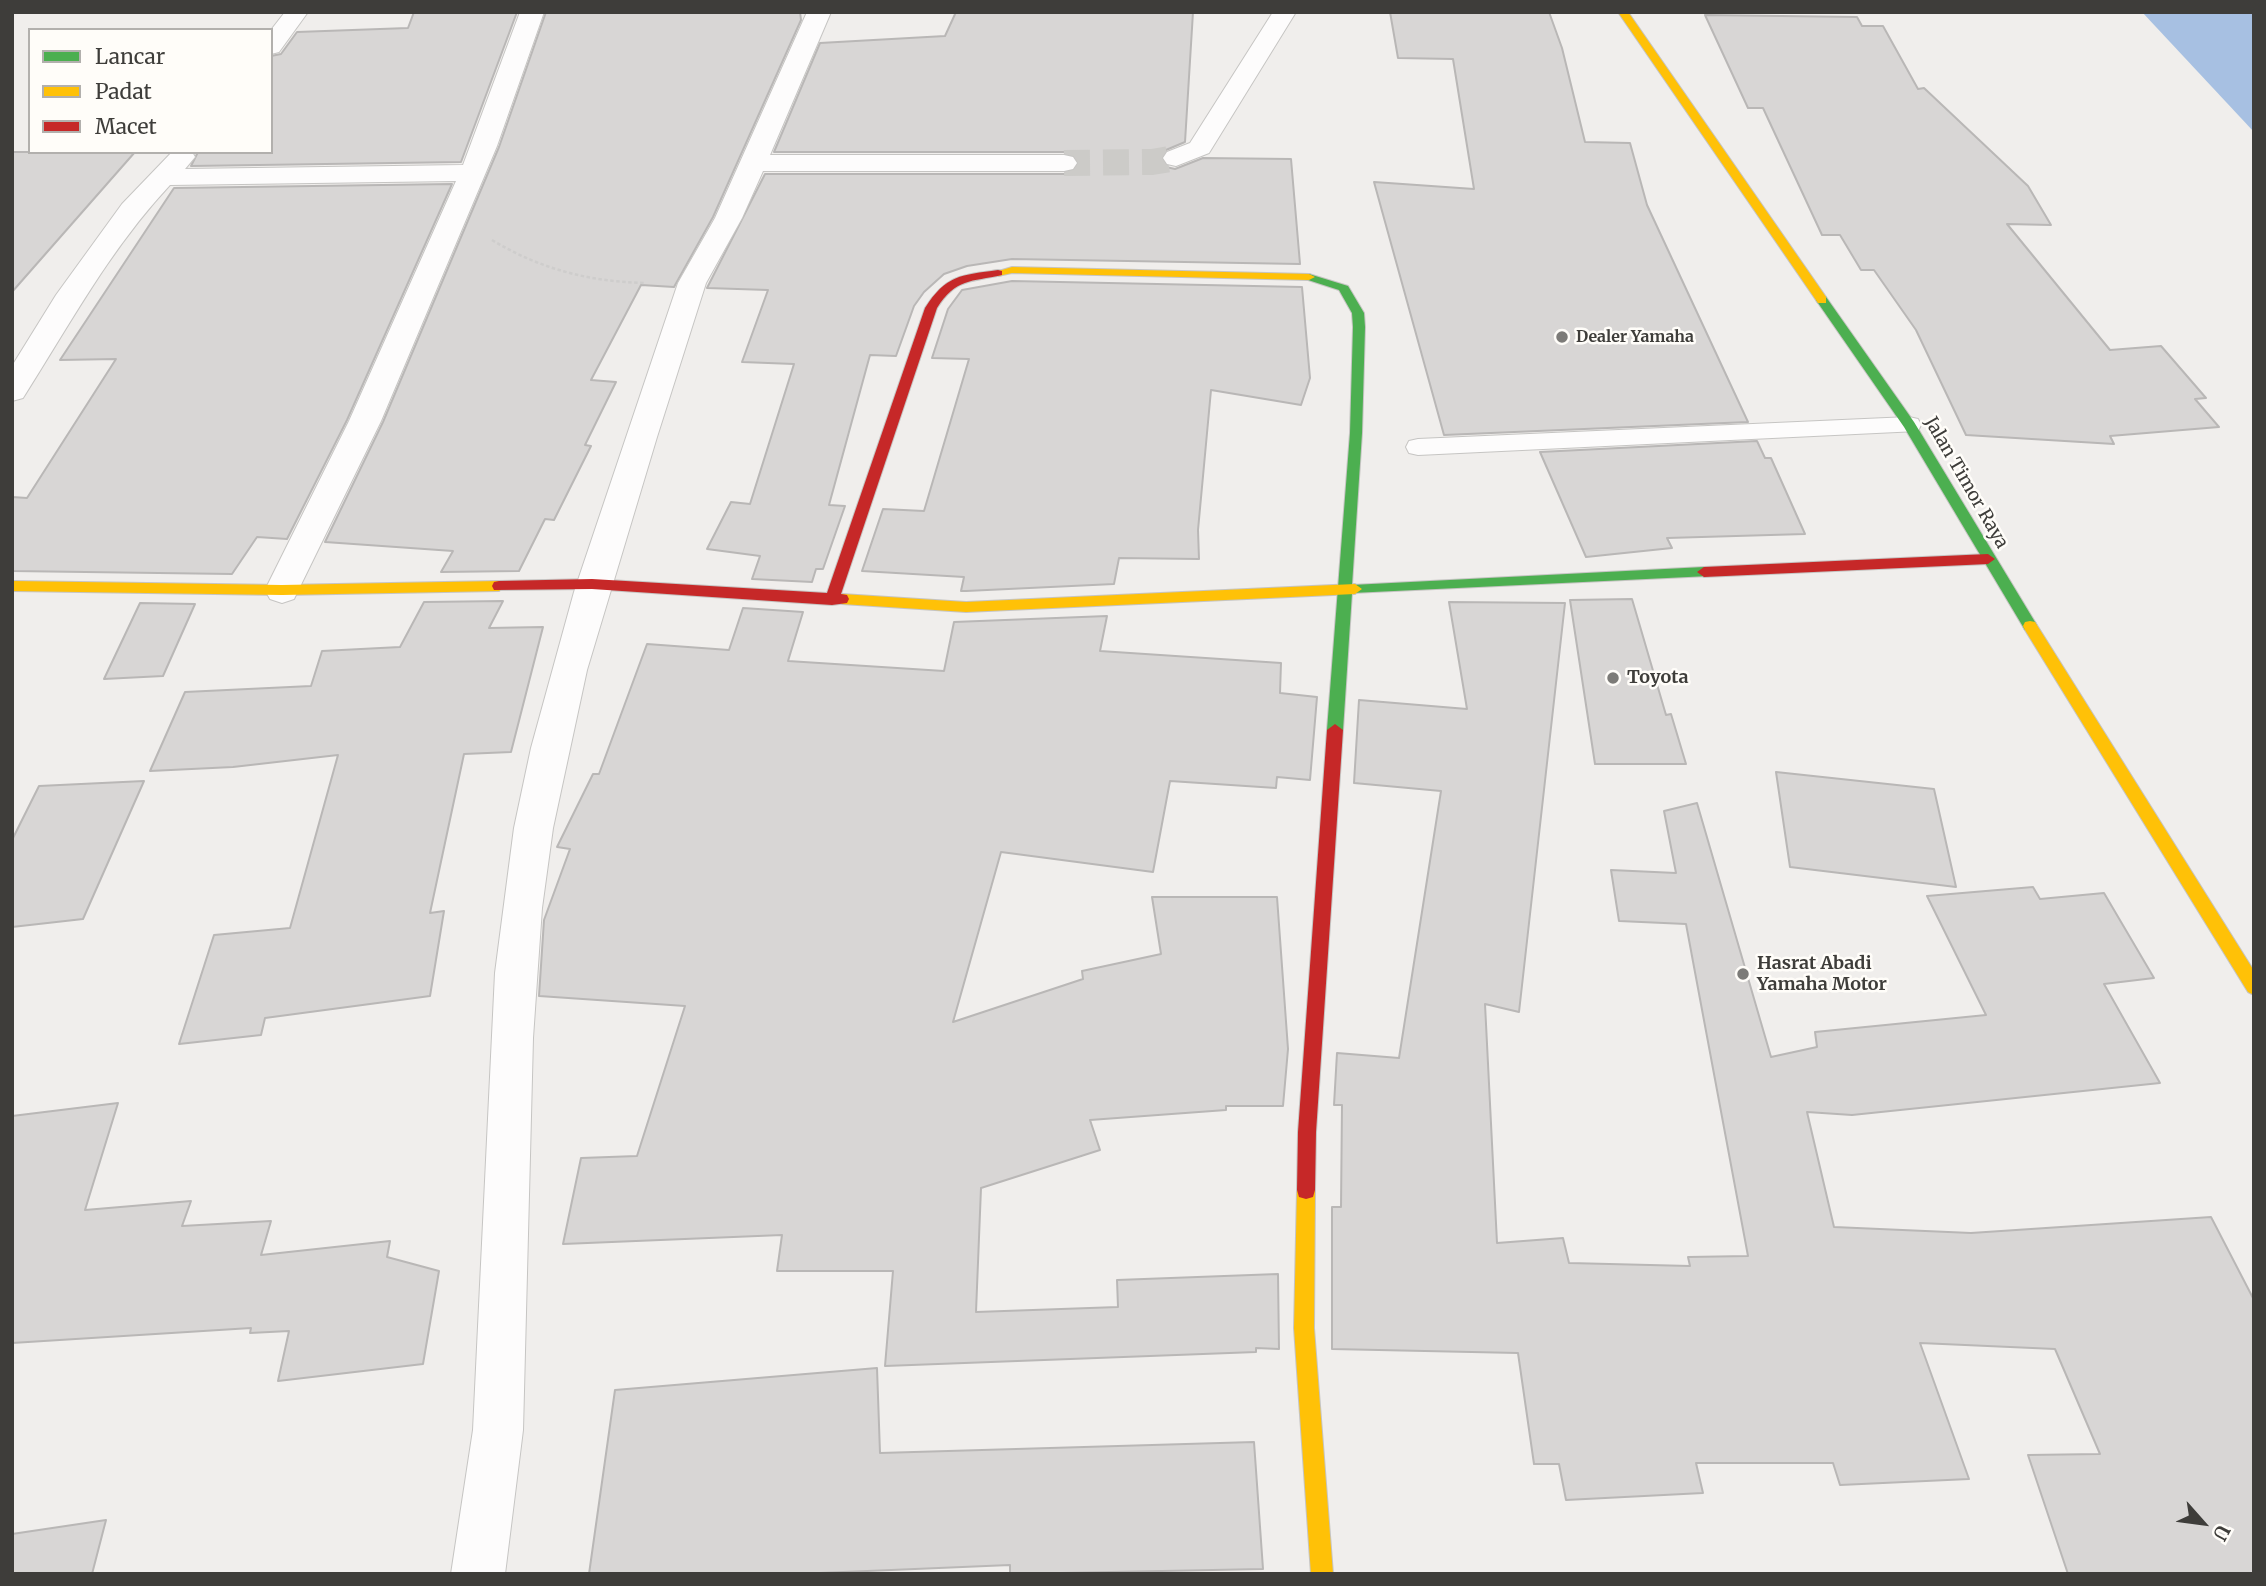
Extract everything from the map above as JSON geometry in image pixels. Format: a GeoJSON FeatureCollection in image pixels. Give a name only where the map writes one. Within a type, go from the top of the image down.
{"type":"FeatureCollection","features":[{"type":"Feature","properties":{"kind":"main road","name":"Jalan Timor Raya"},"geometry":{"type":"LineString","coordinates":[[1623,12],[1909,425],[1987,559],[2254,987]]}},
{"type":"Feature","properties":{"kind":"main road"},"geometry":{"type":"LineString","coordinates":[[832,600],[931,308],[941,291],[952,281],[1012,270],[1195,275],[1284,274],[1320,278],[1344,288],[1358,313],[1359,327],[1347,592],[1307,1145],[1304,1328],[1321,1574]]}},
{"type":"Feature","properties":{"kind":"main road"},"geometry":{"type":"LineString","coordinates":[[12,586],[282,590],[592,584],[966,607],[1347,592],[1987,559]]}},
{"type":"Feature","properties":{"kind":"street"},"geometry":{"type":"LineString","coordinates":[[273,44],[297,12]]}},
{"type":"Feature","properties":{"kind":"street"},"geometry":{"type":"LineString","coordinates":[[282,590],[365,421],[472,173],[532,12]]}},
{"type":"Feature","properties":{"kind":"street"},"geometry":{"type":"LineString","coordinates":[[478,1574],[498,1432],[512,1041],[522,906],[554,733],[592,584],[692,283],[714,250],[796,57],[820,12]]}},
{"type":"Feature","properties":{"kind":"street"},"geometry":{"type":"LineString","coordinates":[[1176,158],[1200,148],[1285,12]]}},
{"type":"Feature","properties":{"kind":"street"},"geometry":{"type":"LineString","coordinates":[[12,391],[86,273],[132,210],[184,154]]}},
{"type":"Feature","properties":{"kind":"street"},"geometry":{"type":"LineString","coordinates":[[751,163],[1064,163]]}},
{"type":"Feature","properties":{"kind":"street"},"geometry":{"type":"LineString","coordinates":[[165,177],[472,173]]}},
{"type":"Feature","properties":{"kind":"lane"},"geometry":{"type":"LineString","coordinates":[[1418,447],[1909,425]]}},
{"type":"Feature","properties":{"kind":"path"},"geometry":{"type":"LineString","coordinates":[[459,203],[481,232],[517,257],[568,274],[627,284],[692,283]]}},
{"type":"Feature","properties":{"kind":"water"},"geometry":{"type":"Polygon","coordinates":[[[2142,12],[2254,12],[2254,132],[2142,12]]]}},
{"type":"Feature","properties":{"kind":"building"},"geometry":{"type":"Polygon","coordinates":[[[414,12],[517,12],[461,162],[191,166],[197,154],[273,154],[273,56],[281,54],[297,32],[408,28],[414,12]]]}},
{"type":"Feature","properties":{"kind":"building"},"geometry":{"type":"Polygon","coordinates":[[[546,12],[800,12],[801,20],[713,217],[674,287],[641,285],[591,380],[616,382],[585,445],[591,446],[554,520],[545,519],[519,571],[441,572],[453,551],[325,542],[383,422],[499,147],[546,12]]]}},
{"type":"Feature","properties":{"kind":"building"},"geometry":{"type":"Polygon","coordinates":[[[956,12],[1193,12],[1185,142],[1166,150],[1161,159],[1166,167],[1175,169],[1203,158],[1291,159],[1300,264],[1012,259],[967,266],[944,274],[924,292],[914,306],[896,356],[870,355],[829,505],[845,506],[823,569],[816,569],[812,582],[752,579],[760,556],[707,549],[731,502],[750,504],[794,364],[742,362],[768,290],[707,288],[765,174],[1064,174],[1074,172],[1079,164],[1075,156],[1064,152],[774,152],[820,43],[945,36],[956,12]]]}},
{"type":"Feature","properties":{"kind":"building"},"geometry":{"type":"Polygon","coordinates":[[[1390,12],[1549,12],[1562,48],[1585,142],[1630,143],[1647,205],[1748,422],[1444,435],[1374,182],[1474,189],[1453,59],[1398,58],[1390,12]]]}},
{"type":"Feature","properties":{"kind":"building"},"geometry":{"type":"Polygon","coordinates":[[[1705,15],[1857,17],[1862,26],[1883,26],[1918,89],[1924,88],[2028,186],[2051,225],[2007,224],[2110,350],[2161,346],[2206,398],[2195,399],[2219,427],[2110,436],[2114,444],[1966,435],[1916,330],[1874,270],[1861,270],[1840,235],[1822,235],[1763,108],[1748,108],[1705,15]]]}},
{"type":"Feature","properties":{"kind":"building"},"geometry":{"type":"Polygon","coordinates":[[[12,152],[133,154],[12,292],[12,152]]]}},
{"type":"Feature","properties":{"kind":"building"},"geometry":{"type":"Polygon","coordinates":[[[452,184],[347,420],[287,539],[257,537],[232,574],[12,571],[12,497],[27,498],[116,359],[60,360],[174,188],[452,184]]]}},
{"type":"Feature","properties":{"kind":"building"},"geometry":{"type":"Polygon","coordinates":[[[1012,281],[1302,287],[1310,378],[1301,405],[1211,390],[1198,530],[1199,559],[1119,558],[1114,584],[966,591],[961,591],[964,577],[862,571],[883,509],[924,511],[969,359],[932,358],[948,309],[962,290],[1012,281]]]}},
{"type":"Feature","properties":{"kind":"building"},"geometry":{"type":"Polygon","coordinates":[[[1757,441],[1765,458],[1771,458],[1805,534],[1667,538],[1672,548],[1586,557],[1540,452],[1757,441]]]}},
{"type":"Feature","properties":{"kind":"building"},"geometry":{"type":"Polygon","coordinates":[[[1632,599],[1666,715],[1671,714],[1686,764],[1595,764],[1570,600],[1632,599]]]}},
{"type":"Feature","properties":{"kind":"building"},"geometry":{"type":"Polygon","coordinates":[[[503,601],[489,628],[543,627],[511,752],[464,754],[430,913],[444,911],[430,996],[265,1018],[261,1035],[179,1044],[214,935],[290,928],[338,755],[233,767],[150,771],[185,692],[311,686],[322,651],[400,647],[424,602],[503,601]]]}},
{"type":"Feature","properties":{"kind":"building"},"geometry":{"type":"Polygon","coordinates":[[[1449,602],[1565,603],[1519,1012],[1485,1004],[1497,1243],[1563,1238],[1569,1263],[1690,1266],[1688,1257],[1748,1256],[1686,924],[1619,921],[1611,870],[1676,873],[1664,811],[1697,803],[1771,1057],[1817,1047],[1815,1032],[1986,1015],[1927,896],[2033,887],[2040,899],[2104,893],[2154,978],[2104,984],[2160,1083],[1852,1115],[1807,1112],[1834,1227],[1971,1233],[2211,1217],[2254,1300],[2254,1574],[2068,1574],[2028,1455],[2100,1454],[2055,1349],[1920,1343],[1969,1479],[1840,1485],[1833,1463],[1696,1463],[1703,1493],[1566,1500],[1559,1464],[1534,1464],[1518,1353],[1332,1349],[1332,1207],[1341,1207],[1342,1105],[1334,1105],[1337,1053],[1399,1058],[1441,791],[1354,783],[1359,700],[1467,709],[1449,602]]]}},
{"type":"Feature","properties":{"kind":"building"},"geometry":{"type":"Polygon","coordinates":[[[140,603],[195,604],[163,676],[104,679],[140,603]]]}},
{"type":"Feature","properties":{"kind":"building"},"geometry":{"type":"Polygon","coordinates":[[[743,608],[803,612],[788,661],[944,671],[954,622],[1107,616],[1100,651],[1281,663],[1280,693],[1317,697],[1310,780],[1277,777],[1276,788],[1170,781],[1153,872],[1001,852],[953,1022],[1083,979],[1082,971],[1161,954],[1152,897],[1277,897],[1288,1049],[1283,1106],[1226,1106],[1226,1110],[1090,1120],[1100,1150],[981,1188],[976,1312],[1118,1307],[1117,1280],[1278,1274],[1279,1349],[885,1366],[893,1271],[777,1271],[782,1235],[563,1244],[581,1158],[637,1156],[685,1006],[539,996],[544,920],[570,849],[557,847],[593,774],[599,774],[647,644],[729,650],[743,608]]]}},
{"type":"Feature","properties":{"kind":"building"},"geometry":{"type":"Polygon","coordinates":[[[1776,772],[1934,789],[1956,887],[1790,867],[1776,772]]]}},
{"type":"Feature","properties":{"kind":"building"},"geometry":{"type":"Polygon","coordinates":[[[144,781],[83,919],[12,927],[12,840],[39,786],[144,781]]]}},
{"type":"Feature","properties":{"kind":"building"},"geometry":{"type":"Polygon","coordinates":[[[118,1103],[85,1210],[191,1201],[182,1226],[271,1221],[261,1255],[390,1241],[387,1257],[439,1271],[423,1364],[278,1381],[289,1331],[250,1333],[251,1328],[12,1343],[12,1116],[118,1103]]]}},
{"type":"Feature","properties":{"kind":"building"},"geometry":{"type":"Polygon","coordinates":[[[877,1368],[880,1453],[1254,1442],[1263,1569],[1010,1574],[1010,1565],[796,1574],[589,1574],[615,1390],[877,1368]]]}},
{"type":"Feature","properties":{"kind":"building"},"geometry":{"type":"Polygon","coordinates":[[[106,1520],[92,1574],[12,1574],[12,1534],[106,1520]]]}},
{"type":"Feature","properties":{"kind":"tunnel"},"geometry":{"type":"LineString","coordinates":[[1064,163],[1152,162],[1176,158]]}},
{"type":"Feature","properties":{"kind":"traffic: fast"},"geometry":{"type":"LineString","coordinates":[[1309,277],[1344,288],[1358,313],[1359,327],[1356,433],[1335,730]]}},
{"type":"Feature","properties":{"kind":"traffic: fast"},"geometry":{"type":"LineString","coordinates":[[1822,300],[1909,425],[2030,626]]}},
{"type":"Feature","properties":{"kind":"traffic: fast"},"geometry":{"type":"LineString","coordinates":[[1355,589],[1704,572]]}},
{"type":"Feature","properties":{"kind":"traffic: slow"},"geometry":{"type":"LineString","coordinates":[[1623,12],[1822,300]]}},
{"type":"Feature","properties":{"kind":"traffic: slow"},"geometry":{"type":"LineString","coordinates":[[998,273],[1012,270],[1309,277]]}},
{"type":"Feature","properties":{"kind":"traffic: slow"},"geometry":{"type":"LineString","coordinates":[[12,586],[282,590],[499,586]]}},
{"type":"Feature","properties":{"kind":"traffic: slow"},"geometry":{"type":"LineString","coordinates":[[842,599],[966,607],[1355,589]]}},
{"type":"Feature","properties":{"kind":"traffic: slow"},"geometry":{"type":"LineString","coordinates":[[2030,626],[2254,987]]}},
{"type":"Feature","properties":{"kind":"traffic: slow"},"geometry":{"type":"LineString","coordinates":[[1306,1190],[1304,1328],[1322,1574]]}},
{"type":"Feature","properties":{"kind":"traffic: jam"},"geometry":{"type":"LineString","coordinates":[[832,600],[931,308],[945,289],[958,280],[998,273]]}},
{"type":"Feature","properties":{"kind":"traffic: jam"},"geometry":{"type":"LineString","coordinates":[[1704,572],[1988,559]]}},
{"type":"Feature","properties":{"kind":"traffic: jam"},"geometry":{"type":"LineString","coordinates":[[499,586],[592,584],[842,599]]}},
{"type":"Feature","properties":{"kind":"traffic: jam"},"geometry":{"type":"LineString","coordinates":[[1306,1190],[1307,1132],[1335,730]]}},
{"type":"Feature","properties":{"kind":"place","name":"Dealer Yamaha"},"geometry":{"type":"Point","coordinates":[1562,337]}},
{"type":"Feature","properties":{"kind":"place","name":"Toyota"},"geometry":{"type":"Point","coordinates":[1613,678]}},
{"type":"Feature","properties":{"kind":"place","name":"Hasrat Abadi Yamaha Motor"},"geometry":{"type":"Point","coordinates":[1743,974]}}]}
